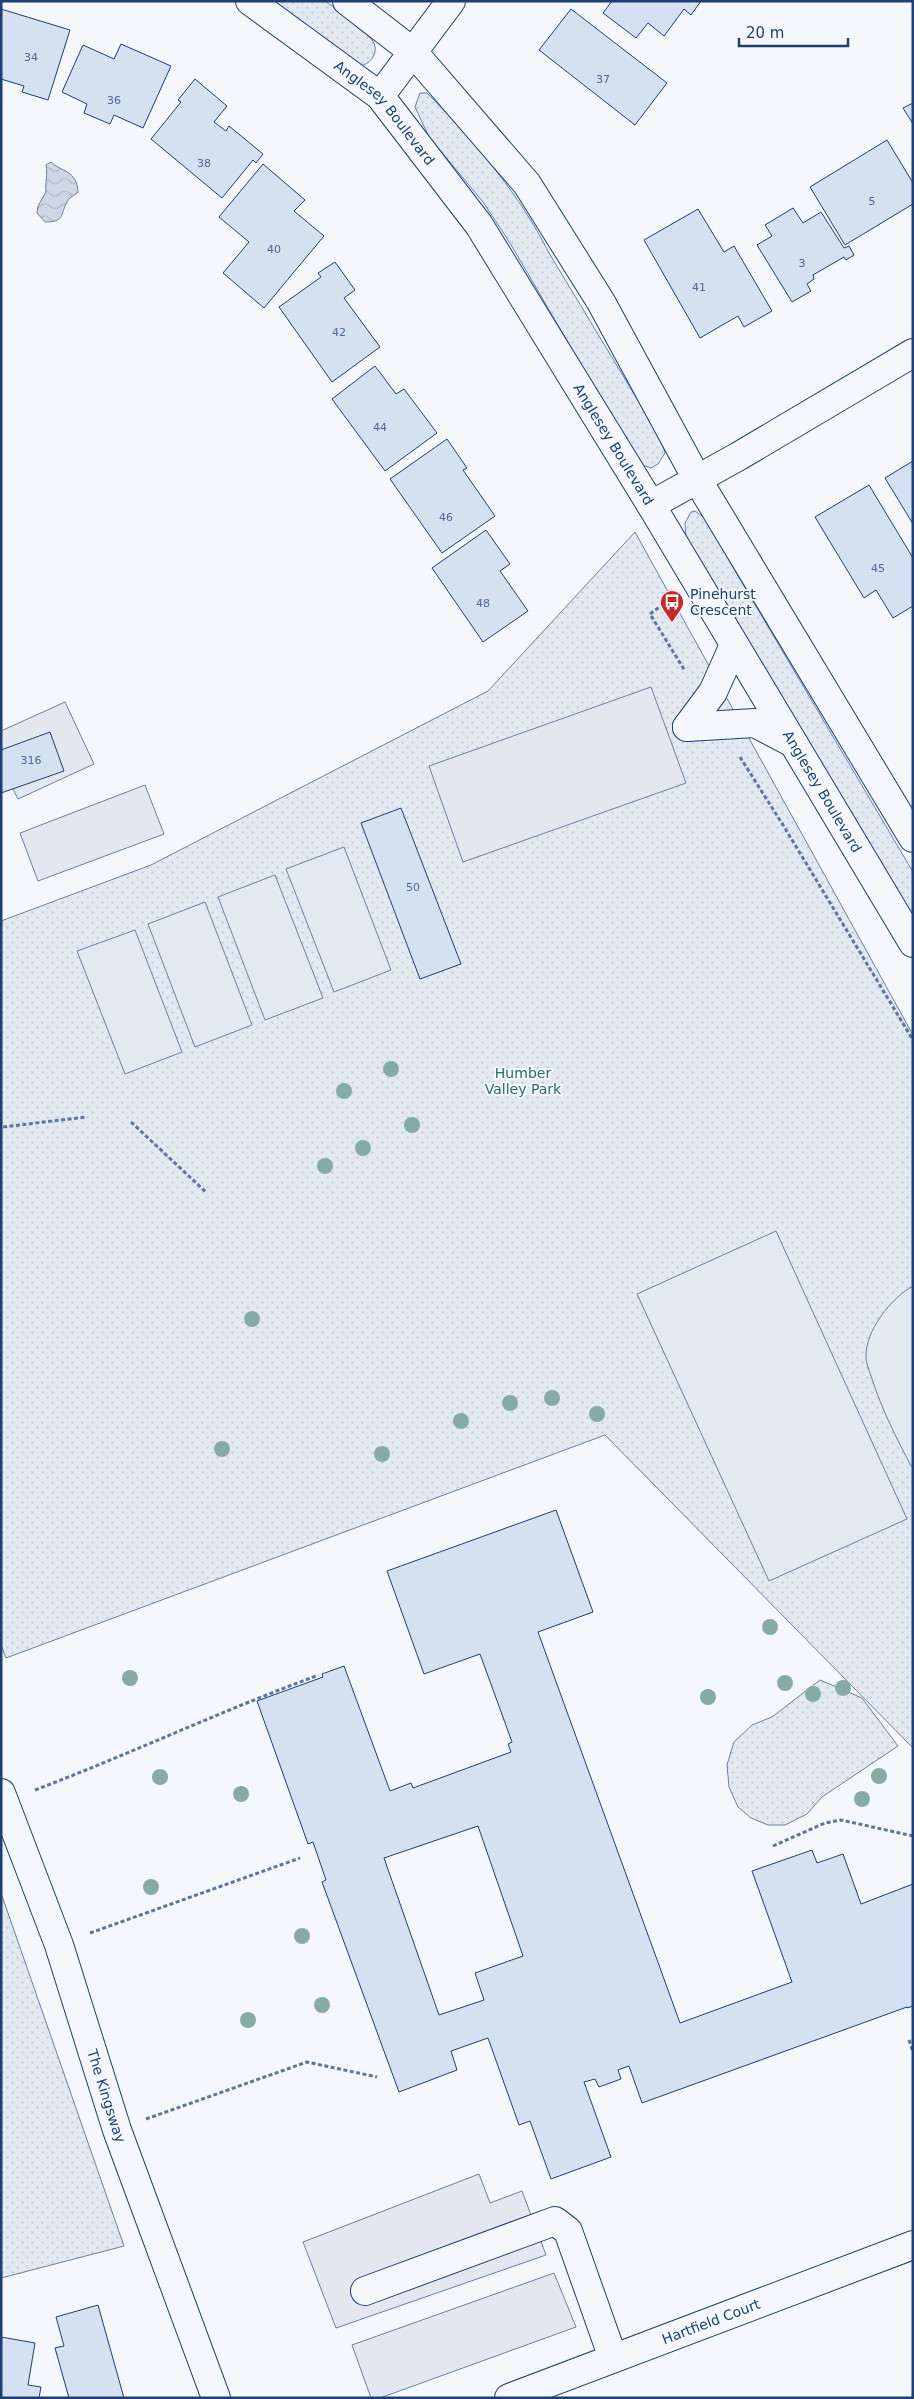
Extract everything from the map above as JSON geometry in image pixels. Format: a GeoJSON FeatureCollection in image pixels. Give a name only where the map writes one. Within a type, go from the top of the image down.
{"type":"FeatureCollection","features":[{"type":"Feature","properties":{"kind":"street","name":"Anglesey Boulevard"},"geometry":{"type":"LineString","coordinates":[[250,1],[380,96],[479,225],[651,504],[913,943]]}},
{"type":"Feature","properties":{"kind":"street"},"geometry":{"type":"LineString","coordinates":[[347,1],[413,52],[527,184],[601,302],[698,479],[913,838]]}},
{"type":"Feature","properties":{"kind":"street"},"geometry":{"type":"LineString","coordinates":[[380,96],[451,1]]}},
{"type":"Feature","properties":{"kind":"street"},"geometry":{"type":"LineString","coordinates":[[651,504],[698,479],[913,353]]}},
{"type":"Feature","properties":{"kind":"street"},"geometry":{"type":"LineString","coordinates":[[734,645],[713,692],[712,714],[755,723],[793,743]]}},
{"type":"Feature","properties":{"kind":"street","name":"The Kingsway"},"geometry":{"type":"LineString","coordinates":[[3,1798],[59,1945],[117,2130],[216,2398]]}},
{"type":"Feature","properties":{"kind":"street"},"geometry":{"type":"LineString","coordinates":[[364,2291],[555,2221],[568,2230],[613,2358]]}},
{"type":"Feature","properties":{"kind":"street","name":"Hartfield Court"},"geometry":{"type":"LineString","coordinates":[[509,2398],[913,2245]]}},
{"type":"Feature","properties":{"kind":"path"},"geometry":{"type":"LineString","coordinates":[[673,598],[650,614],[783,824],[913,1040]]}},
{"type":"Feature","properties":{"kind":"path"},"geometry":{"type":"LineString","coordinates":[[3,1127],[86,1117]]}},
{"type":"Feature","properties":{"kind":"path"},"geometry":{"type":"LineString","coordinates":[[131,1122],[207,1193]]}},
{"type":"Feature","properties":{"kind":"path"},"geometry":{"type":"LineString","coordinates":[[3,1798],[81,1773],[155,1740],[207,1721],[262,1696],[316,1676]]}},
{"type":"Feature","properties":{"kind":"path"},"geometry":{"type":"LineString","coordinates":[[772,1846],[825,1823],[841,1820],[913,1836]]}},
{"type":"Feature","properties":{"kind":"path"},"geometry":{"type":"LineString","coordinates":[[59,1945],[300,1858]]}},
{"type":"Feature","properties":{"kind":"path"},"geometry":{"type":"LineString","coordinates":[[909,2040],[913,2052]]}},
{"type":"Feature","properties":{"kind":"path"},"geometry":{"type":"LineString","coordinates":[[117,2130],[307,2062],[377,2077]]}},
{"type":"Feature","properties":{"kind":"green space"},"geometry":{"type":"Polygon","coordinates":[[[258,1],[324,1],[349,19],[372,40],[375,48],[374,56],[364,65],[360,66],[258,1]]]}},
{"type":"Feature","properties":{"kind":"green space"},"geometry":{"type":"Polygon","coordinates":[[[420,93],[427,93],[467,136],[498,173],[525,211],[660,437],[665,453],[658,464],[651,468],[639,464],[510,243],[483,202],[429,137],[415,107],[420,93]]]}},
{"type":"Feature","properties":{"kind":"green space"},"geometry":{"type":"Polygon","coordinates":[[[695,511],[709,521],[731,564],[913,872],[913,933],[686,538],[685,523],[691,512],[695,511]]]}},
{"type":"Feature","properties":{"kind":"green space","name":"Humber Valley Park"},"geometry":{"type":"Polygon","coordinates":[[[635,532],[913,1035],[913,1748],[605,1435],[6,1658],[1,1645],[1,921],[151,865],[488,691],[635,532]]]}},
{"type":"Feature","properties":{"kind":"green space"},"geometry":{"type":"Polygon","coordinates":[[[344,847],[391,970],[334,992],[286,869],[344,847]]]}},
{"type":"Feature","properties":{"kind":"green space"},"geometry":{"type":"Polygon","coordinates":[[[275,875],[323,998],[265,1020],[218,897],[275,875]]]}},
{"type":"Feature","properties":{"kind":"green space"},"geometry":{"type":"Polygon","coordinates":[[[205,902],[252,1025],[195,1047],[148,924],[205,902]]]}},
{"type":"Feature","properties":{"kind":"green space"},"geometry":{"type":"Polygon","coordinates":[[[135,930],[182,1052],[125,1074],[77,951],[135,930]]]}},
{"type":"Feature","properties":{"kind":"green space"},"geometry":{"type":"Polygon","coordinates":[[[776,1231],[907,1519],[769,1581],[637,1294],[776,1231]]]}},
{"type":"Feature","properties":{"kind":"green space"},"geometry":{"type":"Polygon","coordinates":[[[913,1286],[913,1466],[911,1466],[880,1402],[866,1357],[870,1337],[881,1316],[896,1299],[913,1286]]]}},
{"type":"Feature","properties":{"kind":"green space"},"geometry":{"type":"Polygon","coordinates":[[[820,1680],[862,1698],[898,1746],[822,1797],[807,1814],[785,1825],[768,1825],[751,1818],[738,1807],[729,1787],[727,1765],[734,1742],[752,1725],[772,1717],[820,1680]]]}},
{"type":"Feature","properties":{"kind":"green space"},"geometry":{"type":"Polygon","coordinates":[[[1,1893],[124,2246],[1,2278],[1,1893]]]}},
{"type":"Feature","properties":{"kind":"shaded area"},"geometry":{"type":"Polygon","coordinates":[[[651,687],[686,783],[463,862],[429,766],[651,687]]]}},
{"type":"Feature","properties":{"kind":"shaded area"},"geometry":{"type":"Polygon","coordinates":[[[65,702],[94,764],[18,799],[1,765],[1,731],[65,702]]]}},
{"type":"Feature","properties":{"kind":"shaded area"},"geometry":{"type":"Polygon","coordinates":[[[145,785],[164,834],[38,881],[20,833],[145,785]]]}},
{"type":"Feature","properties":{"kind":"shaded area"},"geometry":{"type":"Polygon","coordinates":[[[479,2174],[490,2203],[522,2191],[546,2255],[336,2328],[303,2242],[479,2174]]]}},
{"type":"Feature","properties":{"kind":"shaded area"},"geometry":{"type":"Polygon","coordinates":[[[554,2273],[576,2327],[380,2398],[371,2398],[352,2345],[554,2273]]]}},
{"type":"Feature","properties":{"kind":"water"},"geometry":{"type":"Polygon","coordinates":[[[51,162],[72,175],[78,192],[69,199],[60,218],[52,222],[45,222],[37,213],[38,206],[46,192],[46,165],[51,162]]]}},
{"type":"Feature","properties":{"kind":"building"},"geometry":{"type":"Polygon","coordinates":[[[612,1],[701,1],[691,15],[684,9],[664,36],[648,23],[636,38],[603,13],[612,1]]]}},
{"type":"Feature","properties":{"kind":"building"},"geometry":{"type":"Polygon","coordinates":[[[1,9],[70,30],[48,100],[22,92],[24,86],[1,79],[1,9]]]}},
{"type":"Feature","properties":{"kind":"building"},"geometry":{"type":"Polygon","coordinates":[[[571,9],[667,83],[635,125],[539,50],[571,9]]]}},
{"type":"Feature","properties":{"kind":"building"},"geometry":{"type":"Polygon","coordinates":[[[121,44],[171,66],[143,128],[114,115],[110,124],[84,113],[87,104],[62,92],[83,45],[114,59],[121,44]]]}},
{"type":"Feature","properties":{"kind":"building"},"geometry":{"type":"Polygon","coordinates":[[[195,79],[227,106],[214,122],[226,131],[229,126],[263,154],[256,163],[253,160],[222,198],[151,139],[181,102],[178,100],[195,79]]]}},
{"type":"Feature","properties":{"kind":"building"},"geometry":{"type":"Polygon","coordinates":[[[913,103],[913,124],[903,108],[913,103]]]}},
{"type":"Feature","properties":{"kind":"building"},"geometry":{"type":"Polygon","coordinates":[[[887,140],[913,183],[913,204],[845,245],[810,187],[887,140]]]}},
{"type":"Feature","properties":{"kind":"building"},"geometry":{"type":"Polygon","coordinates":[[[263,164],[305,200],[294,211],[324,236],[264,308],[223,273],[249,242],[219,217],[263,164]]]}},
{"type":"Feature","properties":{"kind":"building"},"geometry":{"type":"Polygon","coordinates":[[[793,208],[803,223],[821,212],[844,248],[849,246],[854,255],[846,260],[844,257],[813,275],[814,279],[807,284],[811,291],[792,302],[757,245],[772,236],[765,225],[793,208]]]}},
{"type":"Feature","properties":{"kind":"building"},"geometry":{"type":"Polygon","coordinates":[[[698,209],[724,252],[734,246],[772,311],[744,327],[738,316],[700,338],[644,240],[698,209]]]}},
{"type":"Feature","properties":{"kind":"building"},"geometry":{"type":"Polygon","coordinates":[[[335,262],[355,290],[344,298],[380,347],[332,382],[279,307],[321,277],[318,273],[335,262]]]}},
{"type":"Feature","properties":{"kind":"building"},"geometry":{"type":"Polygon","coordinates":[[[375,366],[396,394],[404,389],[437,433],[385,471],[332,399],[375,366]]]}},
{"type":"Feature","properties":{"kind":"building"},"geometry":{"type":"Polygon","coordinates":[[[447,439],[467,468],[463,470],[495,516],[442,553],[390,479],[447,439]]]}},
{"type":"Feature","properties":{"kind":"building"},"geometry":{"type":"Polygon","coordinates":[[[913,461],[913,524],[885,478],[913,461]]]}},
{"type":"Feature","properties":{"kind":"building"},"geometry":{"type":"Polygon","coordinates":[[[869,485],[913,558],[913,606],[893,618],[876,590],[864,598],[815,517],[869,485]]]}},
{"type":"Feature","properties":{"kind":"building"},"geometry":{"type":"Polygon","coordinates":[[[486,530],[510,564],[500,571],[528,611],[483,642],[432,568],[486,530]]]}},
{"type":"Feature","properties":{"kind":"building"},"geometry":{"type":"Polygon","coordinates":[[[50,732],[64,771],[1,793],[1,750],[50,732]]]}},
{"type":"Feature","properties":{"kind":"building"},"geometry":{"type":"Polygon","coordinates":[[[401,808],[461,964],[420,979],[361,823],[401,808]]]}},
{"type":"Feature","properties":{"kind":"building"},"geometry":{"type":"Polygon","coordinates":[[[556,1510],[593,1612],[538,1632],[680,2023],[792,1982],[752,1871],[812,1850],[817,1863],[843,1854],[861,1904],[913,1884],[913,2006],[642,2103],[629,2066],[618,2070],[621,2079],[599,2087],[595,2079],[584,2082],[611,2157],[551,2179],[530,2121],[519,2125],[488,2038],[451,2051],[457,2070],[399,2092],[322,1882],[326,1880],[313,1842],[308,1844],[257,1701],[323,1677],[322,1674],[344,1666],[390,1791],[411,1783],[413,1788],[511,1752],[508,1744],[512,1742],[480,1654],[424,1674],[387,1571],[556,1510]],[[478,1826],[384,1858],[439,2015],[484,2000],[475,1973],[523,1956],[478,1826]]]}},
{"type":"Feature","properties":{"kind":"building"},"geometry":{"type":"Polygon","coordinates":[[[98,2305],[124,2398],[69,2398],[55,2348],[64,2346],[56,2317],[98,2305]]]}},
{"type":"Feature","properties":{"kind":"building"},"geometry":{"type":"Polygon","coordinates":[[[1,2337],[35,2343],[28,2385],[41,2387],[39,2398],[1,2398],[1,2337]]]}},
{"type":"Feature","properties":{"kind":"place","name":"Pinehurst Crescent"},"geometry":{"type":"Point","coordinates":[672,623]}}]}
